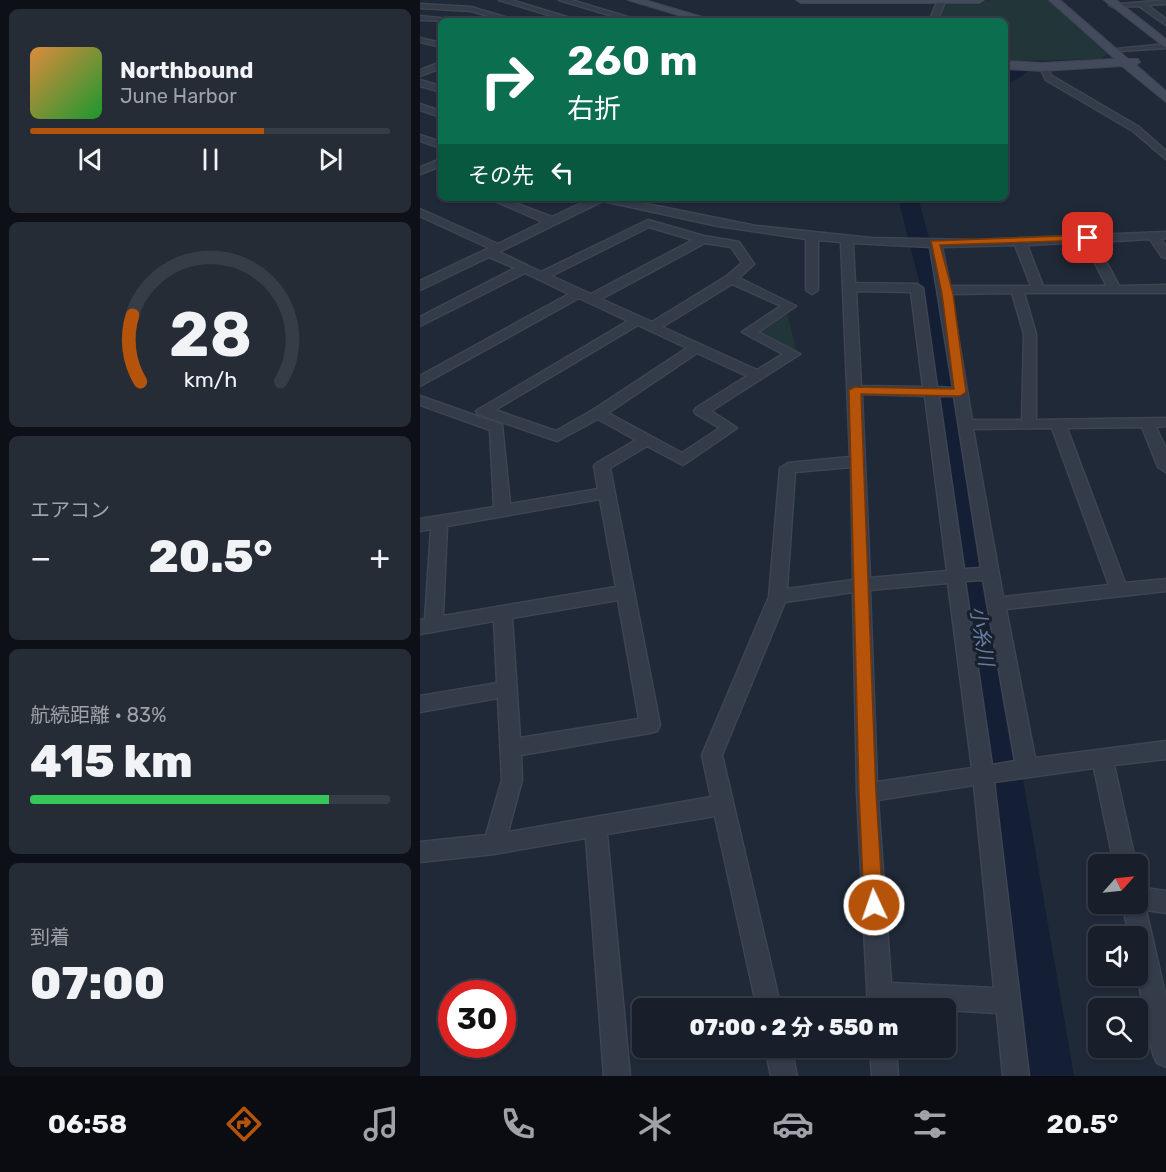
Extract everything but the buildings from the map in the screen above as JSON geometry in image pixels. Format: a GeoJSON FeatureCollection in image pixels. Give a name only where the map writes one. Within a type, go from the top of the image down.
{"type":"FeatureCollection","features":[{"type":"Feature","properties":{"kind":"street"},"geometry":{"type":"LineString","coordinates":[[503,0],[566,18]]}},
{"type":"Feature","properties":{"kind":"street"},"geometry":{"type":"LineString","coordinates":[[563,0],[626,18]]}},
{"type":"Feature","properties":{"kind":"street"},"geometry":{"type":"LineString","coordinates":[[533,18],[590,0]]}},
{"type":"Feature","properties":{"kind":"street"},"geometry":{"type":"LineString","coordinates":[[633,0],[699,18]]}},
{"type":"Feature","properties":{"kind":"street"},"geometry":{"type":"LineString","coordinates":[[801,0],[941,2],[979,0]]}},
{"type":"Feature","properties":{"kind":"street"},"geometry":{"type":"LineString","coordinates":[[1054,0],[1166,87]]}},
{"type":"Feature","properties":{"kind":"street"},"geometry":{"type":"LineString","coordinates":[[1065,0],[1121,49],[1166,98]]}},
{"type":"Feature","properties":{"kind":"street"},"geometry":{"type":"LineString","coordinates":[[934,18],[941,2]]}},
{"type":"Feature","properties":{"kind":"street"},"geometry":{"type":"LineString","coordinates":[[1111,2],[1166,45]]}},
{"type":"Feature","properties":{"kind":"street"},"geometry":{"type":"LineString","coordinates":[[1111,2],[1166,3]]}},
{"type":"Feature","properties":{"kind":"street"},"geometry":{"type":"LineString","coordinates":[[1141,4],[1166,23]]}},
{"type":"Feature","properties":{"kind":"street"},"geometry":{"type":"LineString","coordinates":[[420,6],[471,9],[503,18]]}},
{"type":"Feature","properties":{"kind":"street"},"geometry":{"type":"LineString","coordinates":[[420,18],[438,20]]}},
{"type":"Feature","properties":{"kind":"street"},"geometry":{"type":"LineString","coordinates":[[420,40],[438,44]]}},
{"type":"Feature","properties":{"kind":"street"},"geometry":{"type":"LineString","coordinates":[[1121,49],[1166,45]]}},
{"type":"Feature","properties":{"kind":"street"},"geometry":{"type":"LineString","coordinates":[[420,60],[438,65]]}},
{"type":"Feature","properties":{"kind":"street"},"geometry":{"type":"LineString","coordinates":[[1008,65],[1131,62]]}},
{"type":"Feature","properties":{"kind":"street"},"geometry":{"type":"LineString","coordinates":[[1042,66],[1049,78],[1137,129],[1166,156]]}},
{"type":"Feature","properties":{"kind":"street"},"geometry":{"type":"LineString","coordinates":[[420,73],[438,67]]}},
{"type":"Feature","properties":{"kind":"street"},"geometry":{"type":"LineString","coordinates":[[420,83],[438,88]]}},
{"type":"Feature","properties":{"kind":"street"},"geometry":{"type":"LineString","coordinates":[[420,108],[438,113]]}},
{"type":"Feature","properties":{"kind":"street"},"geometry":{"type":"LineString","coordinates":[[420,138],[438,144]]}},
{"type":"Feature","properties":{"kind":"street"},"geometry":{"type":"LineString","coordinates":[[421,170],[438,163]]}},
{"type":"Feature","properties":{"kind":"street"},"geometry":{"type":"LineString","coordinates":[[421,170],[438,176]]}},
{"type":"Feature","properties":{"kind":"street"},"geometry":{"type":"LineString","coordinates":[[501,201],[551,221]]}},
{"type":"Feature","properties":{"kind":"street"},"geometry":{"type":"LineString","coordinates":[[420,286],[595,201]]}},
{"type":"Feature","properties":{"kind":"street"},"geometry":{"type":"LineString","coordinates":[[615,201],[721,225],[847,240],[935,243],[1160,235],[1166,255]]}},
{"type":"Feature","properties":{"kind":"street"},"geometry":{"type":"LineString","coordinates":[[420,212],[525,268],[758,376]]}},
{"type":"Feature","properties":{"kind":"street"},"geometry":{"type":"LineString","coordinates":[[542,276],[648,222],[703,239],[735,244],[748,264],[730,279],[652,327]]}},
{"type":"Feature","properties":{"kind":"street"},"geometry":{"type":"LineString","coordinates":[[812,237],[812,290]]}},
{"type":"Feature","properties":{"kind":"street"},"geometry":{"type":"LineString","coordinates":[[1088,238],[1115,289]]}},
{"type":"Feature","properties":{"kind":"street"},"geometry":{"type":"LineString","coordinates":[[591,299],[703,239]]}},
{"type":"Feature","properties":{"kind":"street"},"geometry":{"type":"LineString","coordinates":[[847,240],[858,461],[867,793],[880,998]]}},
{"type":"Feature","properties":{"kind":"street"},"geometry":{"type":"LineString","coordinates":[[1019,240],[1038,290]]}},
{"type":"Feature","properties":{"kind":"street"},"geometry":{"type":"LineString","coordinates":[[935,243],[947,290],[960,392],[968,425],[995,604],[1027,768]]}},
{"type":"Feature","properties":{"kind":"street"},"geometry":{"type":"LineString","coordinates":[[420,268],[437,278]]}},
{"type":"Feature","properties":{"kind":"street"},"geometry":{"type":"LineString","coordinates":[[420,322],[525,268]]}},
{"type":"Feature","properties":{"kind":"street"},"geometry":{"type":"LineString","coordinates":[[598,413],[683,460],[730,428],[701,411],[793,354],[748,332],[790,306],[730,279]]}},
{"type":"Feature","properties":{"kind":"street"},"geometry":{"type":"LineString","coordinates":[[851,287],[917,288],[982,776],[1016,1076]]}},
{"type":"Feature","properties":{"kind":"street"},"geometry":{"type":"LineString","coordinates":[[947,290],[1166,289]]}},
{"type":"Feature","properties":{"kind":"street"},"geometry":{"type":"LineString","coordinates":[[1017,290],[1030,334],[1029,424]]}},
{"type":"Feature","properties":{"kind":"street"},"geometry":{"type":"LineString","coordinates":[[420,382],[579,293]]}},
{"type":"Feature","properties":{"kind":"street"},"geometry":{"type":"LineString","coordinates":[[638,320],[483,411],[557,436],[598,413],[697,347]]}},
{"type":"Feature","properties":{"kind":"street"},"geometry":{"type":"LineString","coordinates":[[855,390],[960,392]]}},
{"type":"Feature","properties":{"kind":"street"},"geometry":{"type":"LineString","coordinates":[[420,400],[497,429],[502,512]]}},
{"type":"Feature","properties":{"kind":"street"},"geometry":{"type":"LineString","coordinates":[[1147,422],[1166,467]]}},
{"type":"Feature","properties":{"kind":"street"},"geometry":{"type":"LineString","coordinates":[[968,425],[1166,422]]}},
{"type":"Feature","properties":{"kind":"street"},"geometry":{"type":"LineString","coordinates":[[1058,424],[1119,590]]}},
{"type":"Feature","properties":{"kind":"street"},"geometry":{"type":"LineString","coordinates":[[511,748],[650,725],[602,466],[647,440]]}},
{"type":"Feature","properties":{"kind":"street"},"geometry":{"type":"LineString","coordinates":[[767,998],[712,755],[778,597],[788,468],[858,461]]}},
{"type":"Feature","properties":{"kind":"street"},"geometry":{"type":"LineString","coordinates":[[420,525],[607,494]]}},
{"type":"Feature","properties":{"kind":"street"},"geometry":{"type":"LineString","coordinates":[[439,522],[427,626],[503,615],[626,592]]}},
{"type":"Feature","properties":{"kind":"street"},"geometry":{"type":"LineString","coordinates":[[778,597],[860,585],[990,573]]}},
{"type":"Feature","properties":{"kind":"street"},"geometry":{"type":"LineString","coordinates":[[995,604],[1166,585]]}},
{"type":"Feature","properties":{"kind":"street"},"geometry":{"type":"LineString","coordinates":[[494,844],[512,780],[503,615]]}},
{"type":"Feature","properties":{"kind":"street"},"geometry":{"type":"LineString","coordinates":[[420,704],[507,689]]}},
{"type":"Feature","properties":{"kind":"street"},"geometry":{"type":"LineString","coordinates":[[867,793],[1027,768],[1166,750]]}},
{"type":"Feature","properties":{"kind":"street"},"geometry":{"type":"LineString","coordinates":[[1102,758],[1123,854]]}},
{"type":"Feature","properties":{"kind":"street"},"geometry":{"type":"LineString","coordinates":[[420,852],[494,844],[722,805]]}},
{"type":"Feature","properties":{"kind":"street"},"geometry":{"type":"LineString","coordinates":[[596,826],[617,1076]]}},
{"type":"Feature","properties":{"kind":"street"},"geometry":{"type":"LineString","coordinates":[[1148,900],[1166,902]]}},
{"type":"Feature","properties":{"kind":"street"},"geometry":{"type":"LineString","coordinates":[[1136,914],[1166,1054]]}},
{"type":"Feature","properties":{"kind":"street"},"geometry":{"type":"LineString","coordinates":[[956,1001],[1007,1001]]}},
{"type":"Feature","properties":{"kind":"street"},"geometry":{"type":"LineString","coordinates":[[780,1058],[784,1076]]}},
{"type":"Feature","properties":{"kind":"street"},"geometry":{"type":"LineString","coordinates":[[884,1058],[885,1076]]}},
{"type":"Feature","properties":{"kind":"green space"},"geometry":{"type":"Polygon","coordinates":[[[993,0],[1048,0],[1107,54],[1101,59],[1008,61],[1008,18],[939,18],[944,4],[993,0]]]}},
{"type":"Feature","properties":{"kind":"green space"},"geometry":{"type":"Polygon","coordinates":[[[787,312],[797,354],[752,334],[787,312]]]}},
{"type":"Feature","properties":{"kind":"waterway","name":"小糸川"},"geometry":{"type":"LineString","coordinates":[[1008,79],[1021,70]]}},
{"type":"Feature","properties":{"kind":"waterway","name":"小糸川"},"geometry":{"type":"LineString","coordinates":[[909,201],[931,285],[967,540],[1002,750],[1051,1076]]}},
{"type":"Feature","properties":{"kind":"route"},"geometry":{"type":"LineString","coordinates":[[874,905],[867,793],[855,390],[960,392],[948,294],[935,243],[1088,238]]}}]}
